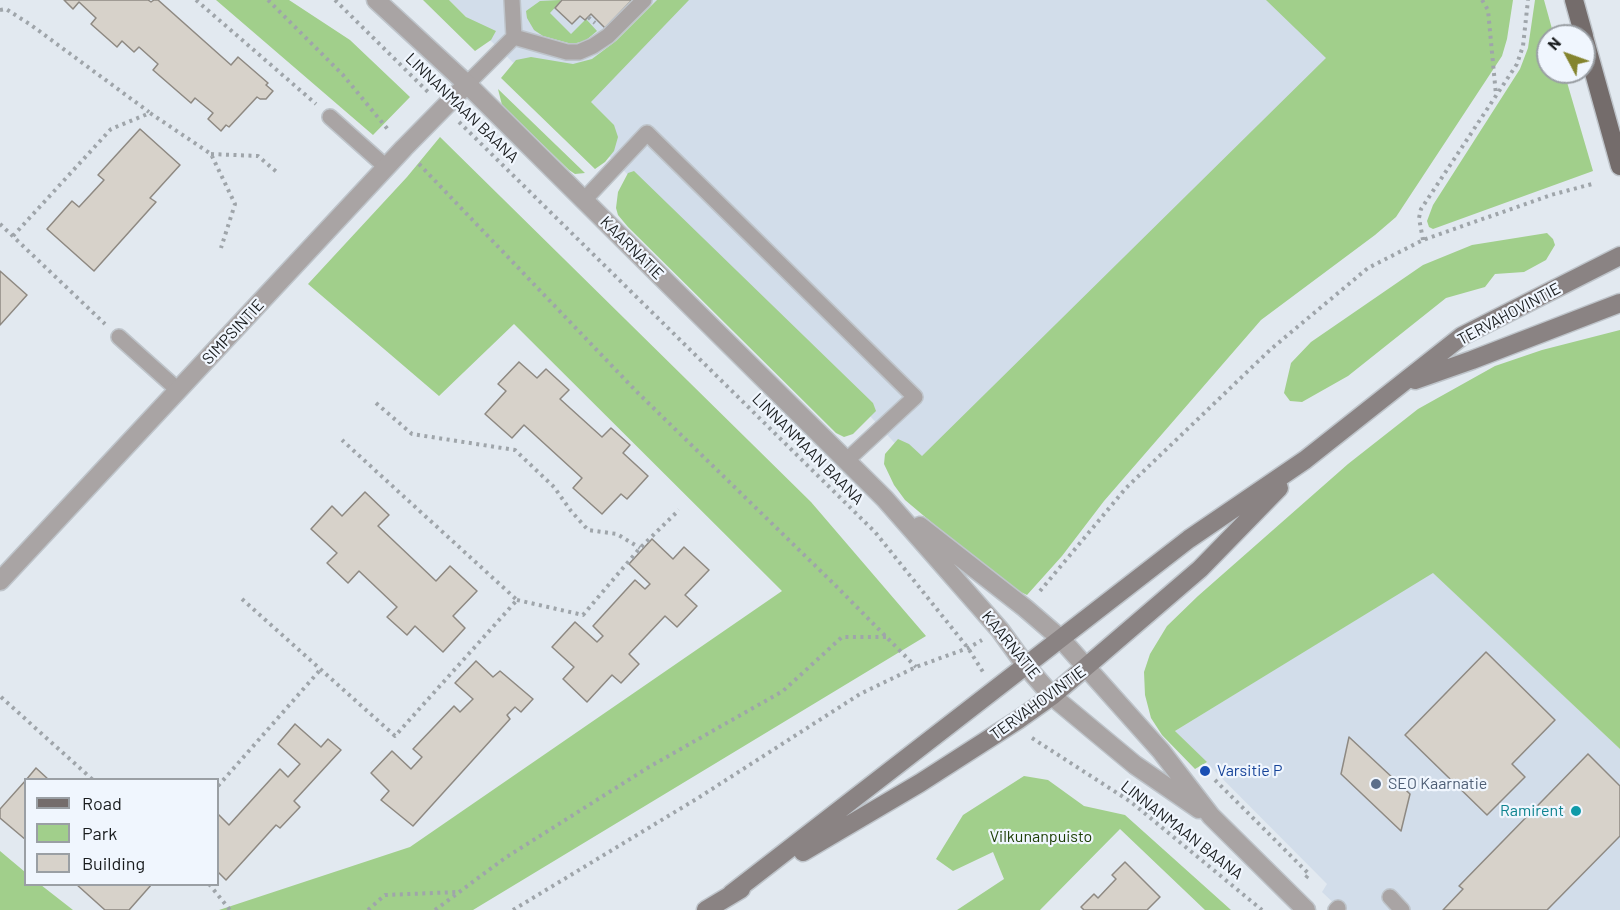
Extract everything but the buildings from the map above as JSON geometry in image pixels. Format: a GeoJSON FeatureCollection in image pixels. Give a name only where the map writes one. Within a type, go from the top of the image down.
{"type":"FeatureCollection","features":[{"type":"Feature","properties":{"kind":"main road"},"geometry":{"type":"LineString","coordinates":[[1574,0],[1580,24]]}},
{"type":"Feature","properties":{"kind":"main road"},"geometry":{"type":"LineString","coordinates":[[1596,80],[1620,166]]}},
{"type":"Feature","properties":{"kind":"main road","name":"TERVAHOVINTIE"},"geometry":{"type":"LineString","coordinates":[[731,894],[1189,539],[1305,460],[1462,336],[1620,256]]}},
{"type":"Feature","properties":{"kind":"main road","name":"TERVAHOVINTIE"},"geometry":{"type":"LineString","coordinates":[[1405,383],[1472,360],[1620,303]]}},
{"type":"Feature","properties":{"kind":"main road","name":"TERVAHOVINTIE"},"geometry":{"type":"LineString","coordinates":[[706,910],[921,783],[1052,696],[1200,569],[1305,460]]}},
{"type":"Feature","properties":{"kind":"street","name":"KAARNATIE"},"geometry":{"type":"LineString","coordinates":[[376,0],[467,84],[885,498],[1000,630],[1026,666],[1052,696],[1135,765],[1211,816]]}},
{"type":"Feature","properties":{"kind":"street","name":"SIMPSINTIE"},"geometry":{"type":"LineString","coordinates":[[0,581],[404,148],[467,84]]}},
{"type":"Feature","properties":{"kind":"street","name":"KAARNATIE"},"geometry":{"type":"LineString","coordinates":[[885,498],[1061,639],[1161,751],[1211,816],[1306,910]]}},
{"type":"Feature","properties":{"kind":"lane"},"geometry":{"type":"LineString","coordinates":[[467,84],[514,37],[512,0]]}},
{"type":"Feature","properties":{"kind":"lane"},"geometry":{"type":"LineString","coordinates":[[514,37],[567,52],[579,52],[608,36],[644,0]]}},
{"type":"Feature","properties":{"kind":"lane"},"geometry":{"type":"LineString","coordinates":[[330,117],[387,167]]}},
{"type":"Feature","properties":{"kind":"lane"},"geometry":{"type":"LineString","coordinates":[[584,200],[647,133],[915,398],[847,460]]}},
{"type":"Feature","properties":{"kind":"lane"},"geometry":{"type":"LineString","coordinates":[[119,337],[178,390]]}},
{"type":"Feature","properties":{"kind":"lane"},"geometry":{"type":"LineString","coordinates":[[1390,897],[1402,910]]}},
{"type":"Feature","properties":{"kind":"path"},"geometry":{"type":"LineString","coordinates":[[196,0],[277,68],[330,117]]}},
{"type":"Feature","properties":{"kind":"path"},"geometry":{"type":"LineString","coordinates":[[268,0],[343,75],[404,148],[636,391],[916,667]]}},
{"type":"Feature","properties":{"kind":"path","name":"LINNANMAAN BAANA"},"geometry":{"type":"LineString","coordinates":[[335,0],[875,532],[968,648],[995,690]]}},
{"type":"Feature","properties":{"kind":"path"},"geometry":{"type":"LineString","coordinates":[[1482,0],[1488,10],[1496,95]]}},
{"type":"Feature","properties":{"kind":"path"},"geometry":{"type":"LineString","coordinates":[[1424,240],[1419,218],[1421,209],[1517,64],[1523,45],[1528,0]]}},
{"type":"Feature","properties":{"kind":"path"},"geometry":{"type":"LineString","coordinates":[[0,10],[6,9],[32,25],[210,154],[235,204],[221,248]]}},
{"type":"Feature","properties":{"kind":"path"},"geometry":{"type":"LineString","coordinates":[[13,236],[111,129],[150,112]]}},
{"type":"Feature","properties":{"kind":"path"},"geometry":{"type":"LineString","coordinates":[[210,154],[258,156],[279,174]]}},
{"type":"Feature","properties":{"kind":"path"},"geometry":{"type":"LineString","coordinates":[[1025,608],[1126,488],[1271,349],[1368,268],[1424,240],[1551,195],[1592,184]]}},
{"type":"Feature","properties":{"kind":"path"},"geometry":{"type":"LineString","coordinates":[[0,224],[119,337]]}},
{"type":"Feature","properties":{"kind":"path"},"geometry":{"type":"LineString","coordinates":[[376,403],[412,434],[515,450],[554,487],[571,512],[588,530],[617,534],[640,548]]}},
{"type":"Feature","properties":{"kind":"path"},"geometry":{"type":"LineString","coordinates":[[342,440],[517,600],[584,615],[640,548],[679,510]]}},
{"type":"Feature","properties":{"kind":"path"},"geometry":{"type":"LineString","coordinates":[[242,599],[395,736],[517,600]]}},
{"type":"Feature","properties":{"kind":"path"},"geometry":{"type":"LineString","coordinates":[[513,910],[698,798],[860,694],[916,667],[968,648],[1000,630]]}},
{"type":"Feature","properties":{"kind":"path"},"geometry":{"type":"LineString","coordinates":[[435,910],[505,858],[650,767],[783,691],[842,637],[886,637]]}},
{"type":"Feature","properties":{"kind":"path"},"geometry":{"type":"LineString","coordinates":[[219,785],[321,669]]}},
{"type":"Feature","properties":{"kind":"path"},"geometry":{"type":"LineString","coordinates":[[1,697],[91,778]]}},
{"type":"Feature","properties":{"kind":"path","name":"LINNANMAAN BAANA"},"geometry":{"type":"LineString","coordinates":[[1018,720],[1030,736],[1131,802],[1262,910]]}},
{"type":"Feature","properties":{"kind":"path"},"geometry":{"type":"LineString","coordinates":[[210,886],[230,910]]}},
{"type":"Feature","properties":{"kind":"path"},"geometry":{"type":"LineString","coordinates":[[368,910],[385,896],[459,892]]}},
{"type":"Feature","properties":{"kind":"shaded area"},"geometry":{"type":"Polygon","coordinates":[[[449,0],[1282,0],[1345,62],[930,482],[831,373],[449,0]]]}},
{"type":"Feature","properties":{"kind":"shaded area"},"geometry":{"type":"Polygon","coordinates":[[[1433,572],[1620,749],[1620,910],[1341,910],[1322,892],[1327,884],[1175,731],[1433,572]]]}},
{"type":"Feature","properties":{"kind":"green space"},"geometry":{"type":"Polygon","coordinates":[[[216,0],[289,0],[350,40],[410,97],[373,135],[216,0]]]}},
{"type":"Feature","properties":{"kind":"green space"},"geometry":{"type":"Polygon","coordinates":[[[423,0],[449,0],[466,17],[496,31],[491,40],[475,51],[423,0]]]}},
{"type":"Feature","properties":{"kind":"green space"},"geometry":{"type":"Polygon","coordinates":[[[560,0],[550,13],[571,34],[586,19],[597,31],[585,41],[572,44],[543,36],[534,30],[526,11],[540,1],[560,0]]]}},
{"type":"Feature","properties":{"kind":"green space"},"geometry":{"type":"Polygon","coordinates":[[[657,0],[689,0],[591,102],[614,125],[618,137],[614,151],[595,169],[501,78],[516,60],[531,57],[573,64],[592,59],[616,41],[657,0]]]}},
{"type":"Feature","properties":{"kind":"green space"},"geometry":{"type":"Polygon","coordinates":[[[1266,0],[1513,0],[1502,56],[1396,217],[1261,320],[1104,501],[1062,556],[1027,595],[1006,585],[905,500],[894,485],[884,464],[885,454],[898,439],[909,444],[922,456],[1326,58],[1266,0]]]}},
{"type":"Feature","properties":{"kind":"green space"},"geometry":{"type":"Polygon","coordinates":[[[1535,0],[1544,0],[1551,24],[1536,24],[1536,84],[1568,84],[1593,171],[1433,229],[1429,227],[1427,221],[1433,205],[1520,69],[1528,48],[1535,0]]]}},
{"type":"Feature","properties":{"kind":"green space"},"geometry":{"type":"Polygon","coordinates":[[[498,89],[585,173],[575,174],[569,170],[502,105],[498,89]]]}},
{"type":"Feature","properties":{"kind":"green space"},"geometry":{"type":"Polygon","coordinates":[[[440,137],[811,502],[926,636],[473,910],[219,910],[410,847],[782,591],[514,324],[439,396],[308,284],[407,177],[440,137]]]}},
{"type":"Feature","properties":{"kind":"green space"},"geometry":{"type":"Polygon","coordinates":[[[634,171],[873,403],[876,411],[853,434],[844,437],[836,433],[618,215],[616,208],[618,192],[628,173],[634,171]]]}},
{"type":"Feature","properties":{"kind":"green space"},"geometry":{"type":"Polygon","coordinates":[[[1547,233],[1555,245],[1546,260],[1524,272],[1495,274],[1485,287],[1446,298],[1348,376],[1302,402],[1290,401],[1284,393],[1291,363],[1311,342],[1423,265],[1472,245],[1547,233]]]}},
{"type":"Feature","properties":{"kind":"green space"},"geometry":{"type":"Polygon","coordinates":[[[1620,330],[1620,749],[1433,573],[1175,731],[1207,762],[1195,769],[1162,735],[1151,718],[1145,695],[1144,672],[1150,654],[1167,626],[1198,596],[1348,464],[1418,409],[1495,366],[1542,350],[1620,330]]]}},
{"type":"Feature","properties":{"kind":"green space","name":"Vilkunanpuisto"},"geometry":{"type":"Polygon","coordinates":[[[1024,776],[1048,780],[1084,806],[1125,815],[1231,910],[1205,910],[1120,829],[1040,910],[957,910],[1004,879],[993,852],[953,871],[936,859],[963,815],[1024,776]]]}},
{"type":"Feature","properties":{"kind":"green space"},"geometry":{"type":"Polygon","coordinates":[[[0,851],[24,871],[24,886],[42,886],[73,910],[0,910],[0,851]]]}},
{"type":"Feature","properties":{"kind":"place","name":"Varsitie P"},"geometry":{"type":"Point","coordinates":[1205,771]}},
{"type":"Feature","properties":{"kind":"place","name":"SEO Kaarnatie"},"geometry":{"type":"Point","coordinates":[1376,784]}},
{"type":"Feature","properties":{"kind":"place","name":"Ramirent"},"geometry":{"type":"Point","coordinates":[1576,811]}}]}
